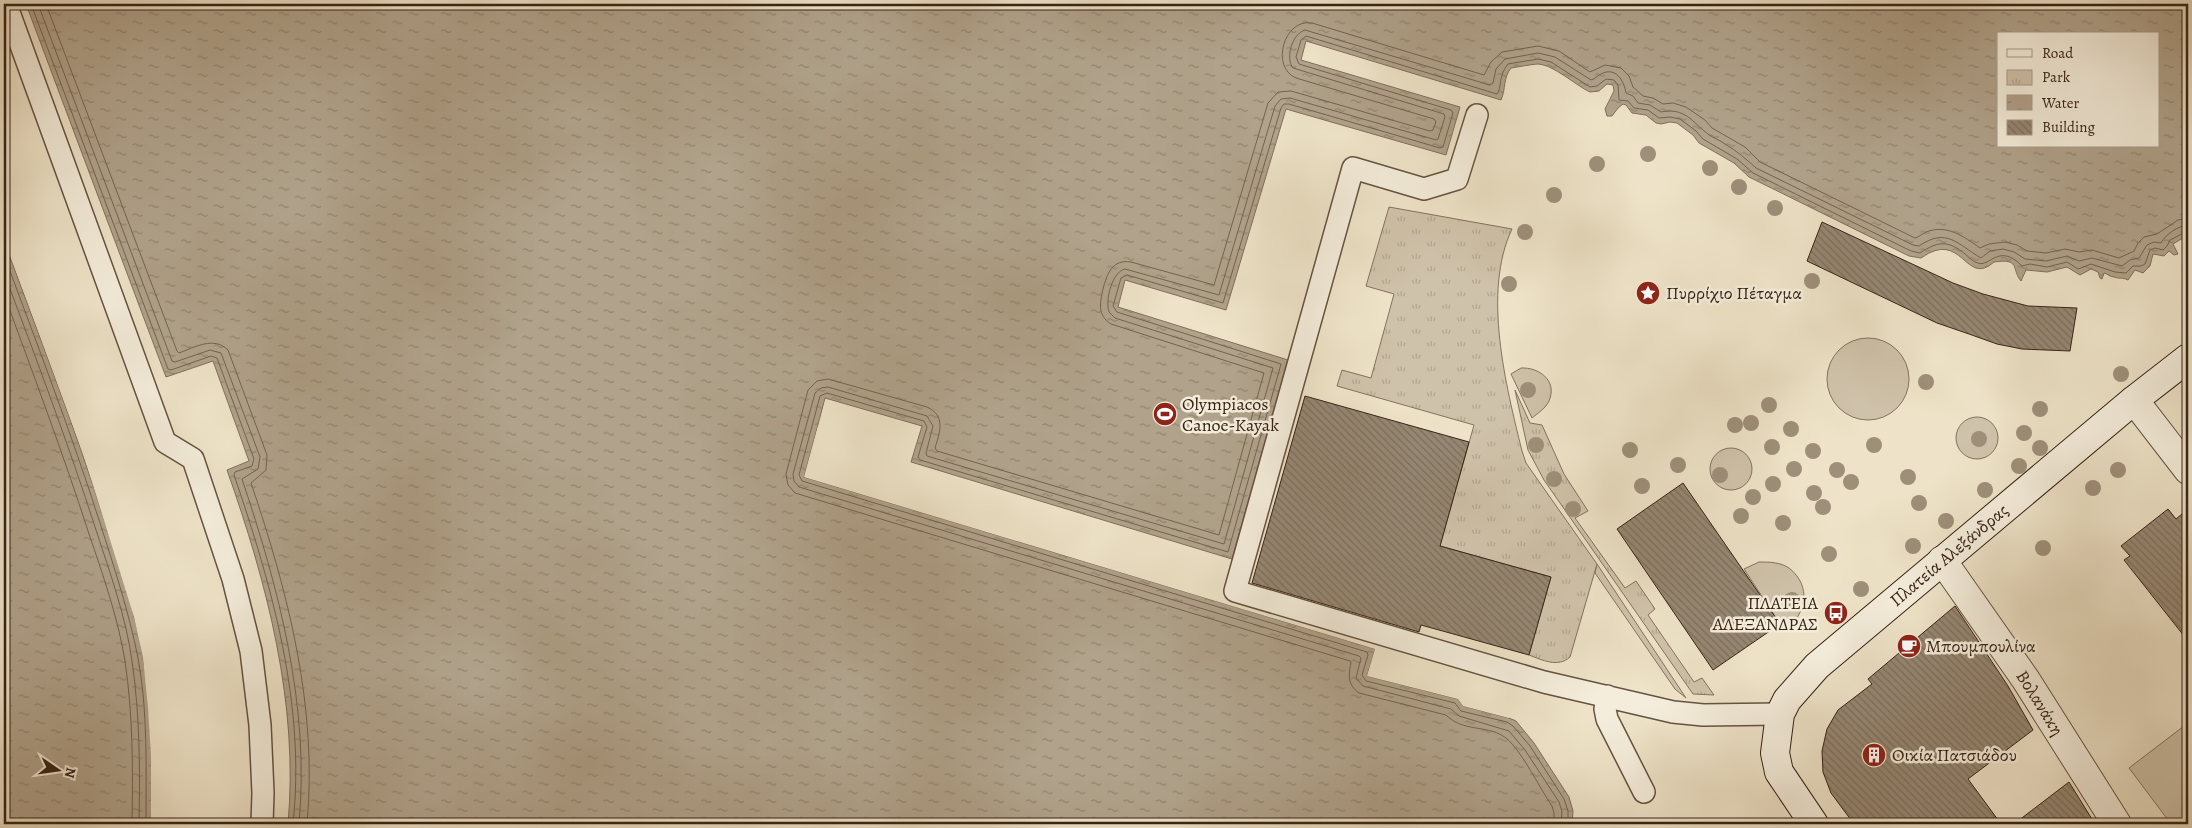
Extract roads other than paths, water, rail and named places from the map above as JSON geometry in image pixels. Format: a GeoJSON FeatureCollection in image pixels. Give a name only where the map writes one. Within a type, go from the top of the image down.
{"type":"FeatureCollection","features":[{"type":"Feature","properties":{"kind":"main road","name":"Πλατεία Αλεξάνδρας"},"geometry":{"type":"LineString","coordinates":[[1814,824],[1779,772],[1774,753],[1780,714],[1787,700],[1817,666],[2134,400],[2188,358]]}},
{"type":"Feature","properties":{"kind":"main road"},"geometry":{"type":"LineString","coordinates":[[2134,400],[2188,470]]}},
{"type":"Feature","properties":{"kind":"main road","name":"Βολανάκη"},"geometry":{"type":"LineString","coordinates":[[1942,560],[2026,680],[2117,824]]}},
{"type":"Feature","properties":{"kind":"lane"},"geometry":{"type":"LineString","coordinates":[[6,4],[165,442],[193,460],[234,579],[251,651],[260,725],[263,793],[262,824]]}},
{"type":"Feature","properties":{"kind":"lane"},"geometry":{"type":"LineString","coordinates":[[1477,114],[1457,179],[1424,189],[1353,168],[1235,591],[1544,682],[1690,714],[1780,714]]}},
{"type":"Feature","properties":{"kind":"lane"},"geometry":{"type":"LineString","coordinates":[[1607,696],[1607,719],[1644,792]]}},
{"type":"Feature","properties":{"kind":"water"},"geometry":{"type":"Polygon","coordinates":[[[26,4],[2188,4],[2188,235],[2173,244],[2178,254],[2174,255],[2169,251],[2164,256],[2153,254],[2150,266],[2143,273],[2135,270],[2128,280],[2111,277],[2104,273],[2102,279],[2098,272],[2091,269],[2080,275],[2067,267],[2047,272],[2026,270],[2021,281],[2012,263],[2008,262],[1994,262],[1984,268],[1976,268],[1955,253],[1946,250],[1935,251],[1921,258],[1909,256],[1749,177],[1734,163],[1699,143],[1693,135],[1677,123],[1656,123],[1646,115],[1632,113],[1623,104],[1612,116],[1607,116],[1605,109],[1614,91],[1613,85],[1607,84],[1599,91],[1590,92],[1558,71],[1544,65],[1533,64],[1511,68],[1501,100],[1306,41],[1301,60],[1460,107],[1446,155],[1286,109],[1226,310],[1125,280],[1118,307],[1288,360],[1232,559],[911,462],[922,426],[825,398],[804,477],[1375,649],[1367,676],[1458,699],[1463,706],[1516,721],[1534,743],[1569,797],[1573,811],[1572,824],[288,824],[289,734],[277,644],[255,556],[227,470],[249,461],[213,361],[166,377],[26,4]]]}},
{"type":"Feature","properties":{"kind":"water"},"geometry":{"type":"Polygon","coordinates":[[[4,241],[56,379],[121,570],[136,622],[146,678],[150,720],[152,762],[151,824],[4,824],[4,241]]]}},
{"type":"Feature","properties":{"kind":"place","name":"Πυρρίχιο Πέταγμα"},"geometry":{"type":"Point","coordinates":[1648,293]}},
{"type":"Feature","properties":{"kind":"place","name":"Olympiacos Canoe-Kayak"},"geometry":{"type":"Point","coordinates":[1165,414]}},
{"type":"Feature","properties":{"kind":"place","name":"ΠΛΑΤΕΙΑ ΑΛΕΞΑΝΔΡΑΣ"},"geometry":{"type":"Point","coordinates":[1836,613]}},
{"type":"Feature","properties":{"kind":"place","name":"Μπουμπουλίνα"},"geometry":{"type":"Point","coordinates":[1909,646]}},
{"type":"Feature","properties":{"kind":"place","name":"Οικία Πατσιάδου"},"geometry":{"type":"Point","coordinates":[1874,755]}}]}
